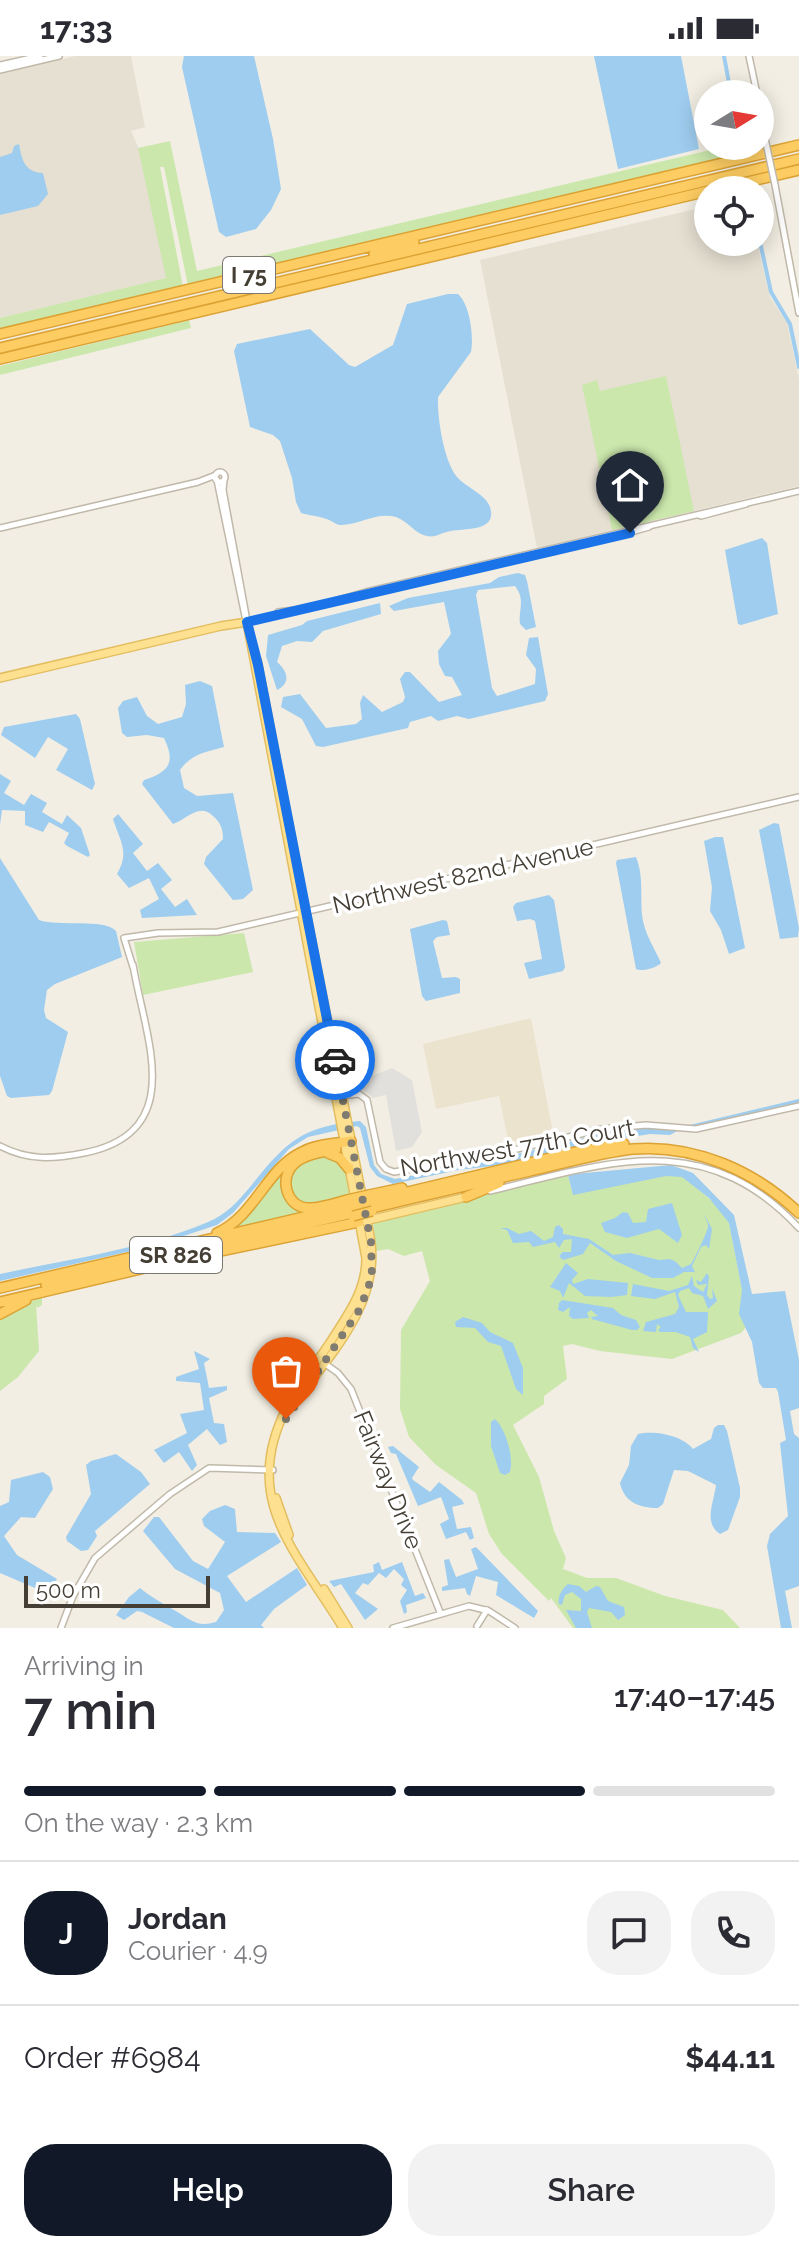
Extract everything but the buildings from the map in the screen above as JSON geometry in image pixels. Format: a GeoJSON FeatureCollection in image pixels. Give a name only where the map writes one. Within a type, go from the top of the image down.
{"type":"FeatureCollection","features":[{"type":"Feature","properties":{"kind":"highway","name":"I 75"},"geometry":{"type":"LineString","coordinates":[[0,334],[799,145]]}},
{"type":"Feature","properties":{"kind":"highway"},"geometry":{"type":"LineString","coordinates":[[0,346],[799,157]]}},
{"type":"Feature","properties":{"kind":"highway"},"geometry":{"type":"LineString","coordinates":[[0,346],[799,157]]}},
{"type":"Feature","properties":{"kind":"highway","name":"I 75"},"geometry":{"type":"LineString","coordinates":[[772,176],[799,170]]}},
{"type":"Feature","properties":{"kind":"highway","name":"I 75"},"geometry":{"type":"LineString","coordinates":[[0,360],[694,194]]}},
{"type":"Feature","properties":{"kind":"highway"},"geometry":{"type":"LineString","coordinates":[[334,266],[454,227]]}},
{"type":"Feature","properties":{"kind":"highway"},"geometry":{"type":"LineString","coordinates":[[295,278],[420,259]]}},
{"type":"Feature","properties":{"kind":"highway","name":"SR 826"},"geometry":{"type":"LineString","coordinates":[[0,1292],[23,1282],[255,1228],[360,1212],[439,1182],[637,1143],[690,1147],[714,1154],[750,1169],[799,1205]]}},
{"type":"Feature","properties":{"kind":"highway"},"geometry":{"type":"LineString","coordinates":[[348,1144],[301,1158],[291,1166],[285,1179],[288,1195],[298,1205],[360,1212]]}},
{"type":"Feature","properties":{"kind":"highway"},"geometry":{"type":"LineString","coordinates":[[199,1241],[239,1220],[293,1157],[318,1146],[348,1144]]}},
{"type":"Feature","properties":{"kind":"highway","name":"SR 826"},"geometry":{"type":"LineString","coordinates":[[0,1292],[360,1212],[529,1171],[567,1158],[637,1149],[702,1156],[749,1175],[778,1194],[799,1213]]}},
{"type":"Feature","properties":{"kind":"highway"},"geometry":{"type":"LineString","coordinates":[[320,1153],[336,1155],[349,1169]]}},
{"type":"Feature","properties":{"kind":"highway"},"geometry":{"type":"LineString","coordinates":[[466,1197],[529,1171]]}},
{"type":"Feature","properties":{"kind":"highway"},"geometry":{"type":"LineString","coordinates":[[0,1314],[56,1289],[240,1247],[360,1212]]}},
{"type":"Feature","properties":{"kind":"highway"},"geometry":{"type":"LineString","coordinates":[[0,1292],[255,1228]]}},
{"type":"Feature","properties":{"kind":"highway"},"geometry":{"type":"LineString","coordinates":[[0,1292],[56,1289]]}},
{"type":"Feature","properties":{"kind":"main road"},"geometry":{"type":"LineString","coordinates":[[0,680],[247,622],[258,665],[345,1125],[366,1258],[363,1284],[353,1307],[293,1405],[271,1470],[286,1529],[346,1628]]}},
{"type":"Feature","properties":{"kind":"main road"},"geometry":{"type":"LineString","coordinates":[[348,1144],[349,1169],[360,1212]]}},
{"type":"Feature","properties":{"kind":"main road"},"geometry":{"type":"LineString","coordinates":[[360,1212],[466,1197]]}},
{"type":"Feature","properties":{"kind":"street"},"geometry":{"type":"LineString","coordinates":[[0,68],[40,56]]}},
{"type":"Feature","properties":{"kind":"street"},"geometry":{"type":"LineString","coordinates":[[0,68],[59,56]]}},
{"type":"Feature","properties":{"kind":"street"},"geometry":{"type":"LineString","coordinates":[[749,56],[754,80]]}},
{"type":"Feature","properties":{"kind":"street"},"geometry":{"type":"LineString","coordinates":[[770,160],[799,313]]}},
{"type":"Feature","properties":{"kind":"street"},"geometry":{"type":"LineString","coordinates":[[0,528],[216,479],[223,490],[244,591],[247,622],[799,491]]}},
{"type":"Feature","properties":{"kind":"street","name":"Northwest 82nd Avenue"},"geometry":{"type":"LineString","coordinates":[[0,1146],[18,1154],[48,1159],[113,1146],[135,1130],[149,1105],[153,1073],[126,937],[218,932],[799,797]]}},
{"type":"Feature","properties":{"kind":"street","name":"Northwest 77th Court"},"geometry":{"type":"LineString","coordinates":[[339,1097],[359,1094],[365,1098],[380,1162],[394,1172],[488,1156],[602,1129],[646,1125],[703,1129],[799,1106]]}},
{"type":"Feature","properties":{"kind":"street"},"geometry":{"type":"LineString","coordinates":[[466,1197],[632,1160],[669,1160],[698,1166],[750,1188],[775,1205],[799,1228]]}},
{"type":"Feature","properties":{"kind":"street","name":"Fairway Drive"},"geometry":{"type":"LineString","coordinates":[[322,1362],[338,1373],[351,1389],[440,1612]]}},
{"type":"Feature","properties":{"kind":"street"},"geometry":{"type":"LineString","coordinates":[[61,1628],[73,1596],[95,1558],[170,1494],[209,1468],[271,1470]]}},
{"type":"Feature","properties":{"kind":"street"},"geometry":{"type":"LineString","coordinates":[[393,1628],[469,1606],[487,1610],[515,1628]]}},
{"type":"Feature","properties":{"kind":"street"},"geometry":{"type":"LineString","coordinates":[[477,1626],[487,1610]]}},
{"type":"Feature","properties":{"kind":"shaded area"},"geometry":{"type":"Polygon","coordinates":[[[75,56],[131,56],[145,127],[131,131],[139,149],[167,278],[0,318],[0,74],[75,56]]]}},
{"type":"Feature","properties":{"kind":"shaded area"},"geometry":{"type":"Polygon","coordinates":[[[694,209],[694,256],[760,256],[770,297],[787,323],[799,379],[799,486],[537,548],[480,260],[694,209]]]}},
{"type":"Feature","properties":{"kind":"shaded area"},"geometry":{"type":"Polygon","coordinates":[[[531,1018],[554,1138],[510,1149],[499,1096],[436,1109],[423,1044],[531,1018]]]}},
{"type":"Feature","properties":{"kind":"shaded area"},"geometry":{"type":"Polygon","coordinates":[[[354,1065],[355,1069],[347,1073],[350,1086],[362,1084],[362,1080],[392,1068],[412,1080],[422,1132],[412,1147],[396,1151],[386,1095],[373,1098],[361,1089],[347,1090],[342,1069],[354,1065]]]}},
{"type":"Feature","properties":{"kind":"green space"},"geometry":{"type":"Polygon","coordinates":[[[170,141],[197,271],[694,154],[694,160],[720,160],[188,286],[164,167],[160,167],[183,287],[0,329],[0,318],[166,278],[138,148],[170,141]]]}},
{"type":"Feature","properties":{"kind":"green space"},"geometry":{"type":"Polygon","coordinates":[[[189,320],[191,328],[0,375],[0,366],[189,320]]]}},
{"type":"Feature","properties":{"kind":"green space"},"geometry":{"type":"Polygon","coordinates":[[[666,376],[694,511],[612,530],[582,385],[597,380],[600,391],[666,376]]]}},
{"type":"Feature","properties":{"kind":"green space"},"geometry":{"type":"Polygon","coordinates":[[[244,933],[253,972],[143,995],[134,942],[244,933]]]}},
{"type":"Feature","properties":{"kind":"green space"},"geometry":{"type":"Polygon","coordinates":[[[317,1151],[285,1175],[296,1205],[348,1203],[225,1231],[286,1165],[317,1151]]]}},
{"type":"Feature","properties":{"kind":"green space"},"geometry":{"type":"Polygon","coordinates":[[[329,1155],[343,1167],[352,1197],[314,1206],[297,1202],[287,1181],[299,1161],[329,1155]]]}},
{"type":"Feature","properties":{"kind":"green space"},"geometry":{"type":"Polygon","coordinates":[[[568,1175],[573,1194],[665,1175],[683,1176],[721,1209],[729,1222],[746,1327],[741,1333],[672,1359],[600,1351],[572,1344],[563,1346],[567,1379],[544,1396],[544,1404],[513,1425],[539,1477],[554,1531],[566,1558],[563,1569],[587,1578],[616,1578],[665,1596],[723,1610],[740,1628],[573,1628],[551,1598],[549,1601],[502,1554],[489,1534],[476,1493],[436,1465],[409,1437],[400,1409],[401,1330],[430,1281],[422,1251],[404,1256],[388,1249],[376,1251],[373,1222],[568,1175]]]}},
{"type":"Feature","properties":{"kind":"green space"},"geometry":{"type":"Polygon","coordinates":[[[42,1296],[42,1305],[37,1308],[36,1305],[39,1351],[18,1377],[0,1391],[0,1316],[42,1296]]]}},
{"type":"Feature","properties":{"kind":"water"},"geometry":{"type":"Polygon","coordinates":[[[184,56],[254,56],[281,189],[271,210],[256,229],[226,237],[219,232],[182,67],[184,56]]]}},
{"type":"Feature","properties":{"kind":"water"},"geometry":{"type":"Polygon","coordinates":[[[594,56],[681,56],[694,123],[694,150],[618,169],[594,56]]]}},
{"type":"Feature","properties":{"kind":"water"},"geometry":{"type":"Polygon","coordinates":[[[19,144],[25,164],[43,173],[48,194],[38,206],[0,215],[0,157],[12,153],[14,146],[19,144]]]}},
{"type":"Feature","properties":{"kind":"water"},"geometry":{"type":"Polygon","coordinates":[[[458,294],[466,305],[472,345],[471,352],[438,397],[440,428],[449,463],[459,479],[488,503],[489,521],[479,527],[430,536],[419,533],[396,517],[382,516],[342,525],[301,513],[280,441],[273,435],[250,427],[234,351],[237,344],[310,329],[355,367],[393,345],[407,304],[458,294]]]}},
{"type":"Feature","properties":{"kind":"water"},"geometry":{"type":"Polygon","coordinates":[[[762,538],[767,543],[778,614],[741,625],[738,624],[725,550],[762,538]]]}},
{"type":"Feature","properties":{"kind":"water"},"geometry":{"type":"Polygon","coordinates":[[[518,573],[525,575],[527,581],[536,627],[526,630],[520,624],[521,600],[515,586],[478,590],[476,595],[492,688],[497,696],[535,684],[536,669],[526,655],[529,638],[538,637],[548,694],[545,701],[469,719],[457,716],[438,721],[431,716],[410,722],[408,728],[323,747],[316,746],[302,719],[281,707],[283,697],[300,694],[326,728],[356,724],[362,719],[360,703],[363,695],[382,712],[403,702],[405,697],[400,679],[405,672],[410,672],[439,702],[462,695],[452,677],[445,676],[439,664],[438,651],[451,634],[444,602],[394,611],[389,606],[408,598],[490,583],[499,577],[518,573]]]}},
{"type":"Feature","properties":{"kind":"water"},"geometry":{"type":"Polygon","coordinates":[[[380,603],[381,614],[323,631],[312,642],[297,641],[282,646],[277,662],[286,673],[286,680],[277,690],[266,656],[268,635],[307,621],[380,603]]]}},
{"type":"Feature","properties":{"kind":"water"},"geometry":{"type":"Polygon","coordinates":[[[200,681],[212,686],[224,747],[194,757],[180,770],[184,788],[197,796],[233,793],[253,890],[243,899],[233,900],[204,864],[206,857],[223,839],[221,826],[216,819],[208,812],[198,811],[173,824],[142,784],[168,765],[170,760],[164,738],[147,735],[127,737],[122,733],[118,708],[123,701],[137,697],[147,716],[158,724],[182,717],[186,704],[185,685],[200,681]]]}},
{"type":"Feature","properties":{"kind":"water"},"geometry":{"type":"Polygon","coordinates":[[[76,714],[80,719],[95,784],[92,790],[56,770],[68,749],[48,737],[35,758],[1,735],[4,727],[76,714]]]}},
{"type":"Feature","properties":{"kind":"water"},"geometry":{"type":"Polygon","coordinates":[[[0,774],[11,781],[4,793],[24,805],[31,794],[47,803],[42,812],[62,824],[67,815],[81,828],[90,855],[88,857],[67,846],[64,843],[69,833],[49,822],[43,832],[25,825],[25,811],[2,810],[0,825],[0,774]]]}},
{"type":"Feature","properties":{"kind":"water"},"geometry":{"type":"Polygon","coordinates":[[[118,814],[143,844],[133,853],[147,871],[158,863],[172,880],[161,889],[175,907],[187,899],[197,915],[142,918],[140,910],[159,899],[149,878],[129,888],[117,874],[123,859],[121,840],[113,819],[118,814]]]}},
{"type":"Feature","properties":{"kind":"water"},"geometry":{"type":"Polygon","coordinates":[[[779,824],[799,928],[798,937],[780,939],[759,830],[779,824]]]}},
{"type":"Feature","properties":{"kind":"water"},"geometry":{"type":"Polygon","coordinates":[[[723,837],[745,948],[729,954],[710,911],[712,887],[704,841],[723,837]]]}},
{"type":"Feature","properties":{"kind":"water"},"geometry":{"type":"Polygon","coordinates":[[[636,857],[641,879],[643,922],[661,963],[642,970],[636,969],[616,863],[617,860],[636,857]]]}},
{"type":"Feature","properties":{"kind":"water"},"geometry":{"type":"Polygon","coordinates":[[[0,858],[39,920],[110,927],[116,931],[122,957],[47,990],[46,1018],[68,1032],[49,1095],[11,1098],[7,1096],[0,1076],[0,858]]]}},
{"type":"Feature","properties":{"kind":"water"},"geometry":{"type":"Polygon","coordinates":[[[549,895],[554,900],[565,967],[563,971],[529,979],[524,963],[542,959],[535,921],[517,921],[513,907],[516,903],[549,895]]]}},
{"type":"Feature","properties":{"kind":"water"},"geometry":{"type":"Polygon","coordinates":[[[447,921],[450,935],[437,937],[433,941],[442,978],[460,979],[460,993],[426,1001],[422,996],[410,929],[447,921]]]}},
{"type":"Feature","properties":{"kind":"water"},"geometry":{"type":"Polygon","coordinates":[[[360,1121],[366,1127],[374,1165],[381,1174],[395,1179],[614,1131],[645,1128],[679,1130],[670,1135],[650,1134],[571,1147],[574,1174],[671,1165],[693,1173],[734,1215],[752,1294],[785,1291],[799,1360],[799,1408],[790,1411],[794,1434],[799,1438],[799,1586],[785,1591],[792,1628],[781,1628],[767,1546],[770,1534],[788,1516],[780,1443],[786,1440],[778,1392],[776,1388],[763,1388],[759,1383],[752,1342],[739,1314],[742,1290],[729,1223],[709,1198],[682,1177],[666,1176],[573,1195],[562,1151],[559,1150],[501,1165],[458,1170],[393,1184],[377,1176],[370,1167],[357,1126],[308,1137],[289,1149],[233,1213],[217,1225],[153,1246],[0,1281],[0,1274],[133,1246],[208,1222],[231,1207],[296,1139],[323,1127],[360,1121]]]}},
{"type":"Feature","properties":{"kind":"water"},"geometry":{"type":"Polygon","coordinates":[[[672,1203],[682,1235],[678,1243],[659,1229],[627,1238],[605,1232],[601,1223],[623,1212],[628,1213],[633,1223],[646,1222],[648,1209],[672,1203]]]}},
{"type":"Feature","properties":{"kind":"water"},"geometry":{"type":"Polygon","coordinates":[[[704,1214],[712,1229],[709,1249],[706,1245],[701,1247],[692,1266],[695,1272],[684,1272],[673,1278],[652,1278],[616,1261],[590,1243],[583,1254],[563,1260],[559,1256],[563,1252],[571,1252],[572,1239],[564,1240],[559,1248],[555,1242],[533,1247],[529,1242],[513,1243],[507,1230],[500,1228],[507,1228],[519,1234],[531,1231],[544,1241],[553,1237],[555,1227],[559,1225],[563,1234],[589,1239],[613,1255],[630,1253],[659,1260],[669,1259],[682,1268],[691,1264],[706,1233],[708,1224],[704,1214]]]}},
{"type":"Feature","properties":{"kind":"water"},"geometry":{"type":"Polygon","coordinates":[[[566,1263],[578,1273],[572,1280],[573,1284],[588,1279],[628,1283],[627,1295],[585,1296],[569,1283],[563,1298],[560,1291],[550,1287],[566,1263]]]}},
{"type":"Feature","properties":{"kind":"water"},"geometry":{"type":"Polygon","coordinates":[[[707,1273],[709,1277],[707,1295],[713,1298],[712,1288],[717,1301],[708,1309],[703,1296],[692,1293],[689,1288],[678,1295],[686,1312],[708,1312],[707,1332],[693,1339],[699,1352],[693,1348],[690,1337],[676,1332],[660,1332],[661,1327],[657,1324],[656,1332],[643,1331],[646,1322],[675,1314],[679,1307],[675,1292],[655,1299],[631,1296],[633,1284],[669,1291],[688,1285],[692,1276],[694,1286],[703,1292],[707,1284],[698,1285],[696,1280],[701,1282],[707,1273]]]}},
{"type":"Feature","properties":{"kind":"water"},"geometry":{"type":"Polygon","coordinates":[[[562,1300],[613,1308],[621,1315],[636,1320],[640,1327],[632,1330],[592,1319],[598,1316],[591,1310],[587,1313],[589,1318],[573,1319],[569,1316],[570,1307],[563,1312],[558,1310],[562,1300]]]}},
{"type":"Feature","properties":{"kind":"water"},"geometry":{"type":"Polygon","coordinates":[[[463,1317],[482,1323],[490,1332],[513,1343],[523,1368],[523,1395],[516,1389],[501,1346],[488,1342],[475,1328],[456,1327],[455,1322],[463,1317]]]}},
{"type":"Feature","properties":{"kind":"water"},"geometry":{"type":"Polygon","coordinates":[[[194,1351],[210,1359],[204,1363],[209,1388],[227,1386],[227,1390],[209,1398],[214,1423],[224,1424],[227,1442],[220,1445],[207,1429],[188,1445],[197,1465],[192,1471],[179,1452],[164,1463],[154,1450],[187,1433],[180,1414],[204,1410],[200,1383],[176,1381],[176,1377],[199,1369],[194,1351]]]}},
{"type":"Feature","properties":{"kind":"water"},"geometry":{"type":"Polygon","coordinates":[[[495,1419],[506,1436],[510,1452],[510,1472],[505,1475],[500,1473],[491,1446],[491,1422],[495,1419]]]}},
{"type":"Feature","properties":{"kind":"water"},"geometry":{"type":"Polygon","coordinates":[[[718,1425],[724,1425],[727,1431],[740,1488],[740,1497],[728,1530],[720,1534],[712,1524],[716,1485],[688,1471],[674,1470],[663,1504],[658,1508],[639,1505],[625,1495],[620,1483],[629,1465],[631,1446],[638,1434],[668,1435],[689,1444],[693,1449],[711,1439],[718,1425]]]}},
{"type":"Feature","properties":{"kind":"water"},"geometry":{"type":"Polygon","coordinates":[[[393,1446],[419,1467],[413,1480],[430,1492],[439,1482],[462,1500],[464,1504],[452,1507],[457,1529],[471,1527],[474,1538],[470,1540],[466,1532],[446,1539],[440,1524],[449,1519],[441,1497],[418,1506],[396,1454],[391,1453],[388,1447],[393,1446]]]}},
{"type":"Feature","properties":{"kind":"water"},"geometry":{"type":"Polygon","coordinates":[[[116,1454],[141,1472],[150,1484],[95,1531],[97,1536],[88,1550],[81,1551],[66,1537],[91,1494],[86,1465],[116,1454]]]}},
{"type":"Feature","properties":{"kind":"water"},"geometry":{"type":"Polygon","coordinates":[[[43,1472],[50,1477],[53,1489],[35,1518],[21,1517],[4,1536],[17,1555],[57,1579],[49,1594],[0,1573],[0,1506],[9,1502],[11,1480],[43,1472]]]}},
{"type":"Feature","properties":{"kind":"water"},"geometry":{"type":"Polygon","coordinates":[[[225,1505],[235,1509],[237,1532],[275,1533],[281,1542],[227,1576],[246,1602],[297,1568],[307,1585],[274,1609],[261,1625],[264,1628],[174,1628],[142,1612],[137,1611],[124,1620],[116,1615],[140,1588],[194,1622],[216,1622],[224,1610],[220,1593],[175,1569],[143,1531],[154,1517],[159,1517],[193,1561],[208,1569],[225,1542],[204,1526],[202,1519],[210,1511],[225,1505]]]}},
{"type":"Feature","properties":{"kind":"water"},"geometry":{"type":"Polygon","coordinates":[[[476,1547],[538,1611],[534,1618],[496,1595],[498,1582],[476,1576],[470,1596],[465,1588],[442,1591],[442,1587],[448,1585],[444,1560],[449,1559],[456,1577],[478,1569],[471,1549],[476,1547]]]}},
{"type":"Feature","properties":{"kind":"water"},"geometry":{"type":"Polygon","coordinates":[[[379,1562],[382,1570],[402,1562],[415,1596],[423,1593],[426,1598],[406,1605],[407,1612],[404,1614],[400,1601],[407,1590],[401,1585],[404,1579],[394,1569],[386,1578],[379,1573],[368,1585],[363,1583],[355,1593],[378,1609],[365,1620],[341,1584],[334,1587],[329,1581],[374,1572],[373,1565],[379,1562]]]}},
{"type":"Feature","properties":{"kind":"water"},"geometry":{"type":"Polygon","coordinates":[[[568,1584],[579,1586],[586,1592],[600,1587],[608,1601],[624,1607],[625,1615],[618,1620],[611,1612],[589,1608],[587,1612],[592,1628],[576,1628],[566,1610],[581,1611],[581,1599],[572,1592],[565,1595],[562,1605],[559,1604],[560,1593],[568,1584]]]}},
{"type":"Feature","properties":{"kind":"waterway"},"geometry":{"type":"LineString","coordinates":[[724,56],[728,80]]}},
{"type":"Feature","properties":{"kind":"waterway"},"geometry":{"type":"LineString","coordinates":[[763,256],[771,292],[790,324],[799,367]]}},
{"type":"Feature","properties":{"kind":"waterway"},"geometry":{"type":"LineString","coordinates":[[690,1127],[799,1101]]}},
{"type":"Feature","properties":{"kind":"way so far"},"geometry":{"type":"LineString","coordinates":[[286,1419],[360,1309],[372,1277],[371,1242],[335,1060]]}},
{"type":"Feature","properties":{"kind":"route"},"geometry":{"type":"LineString","coordinates":[[335,1060],[257,657],[247,622],[630,533]]}}]}
